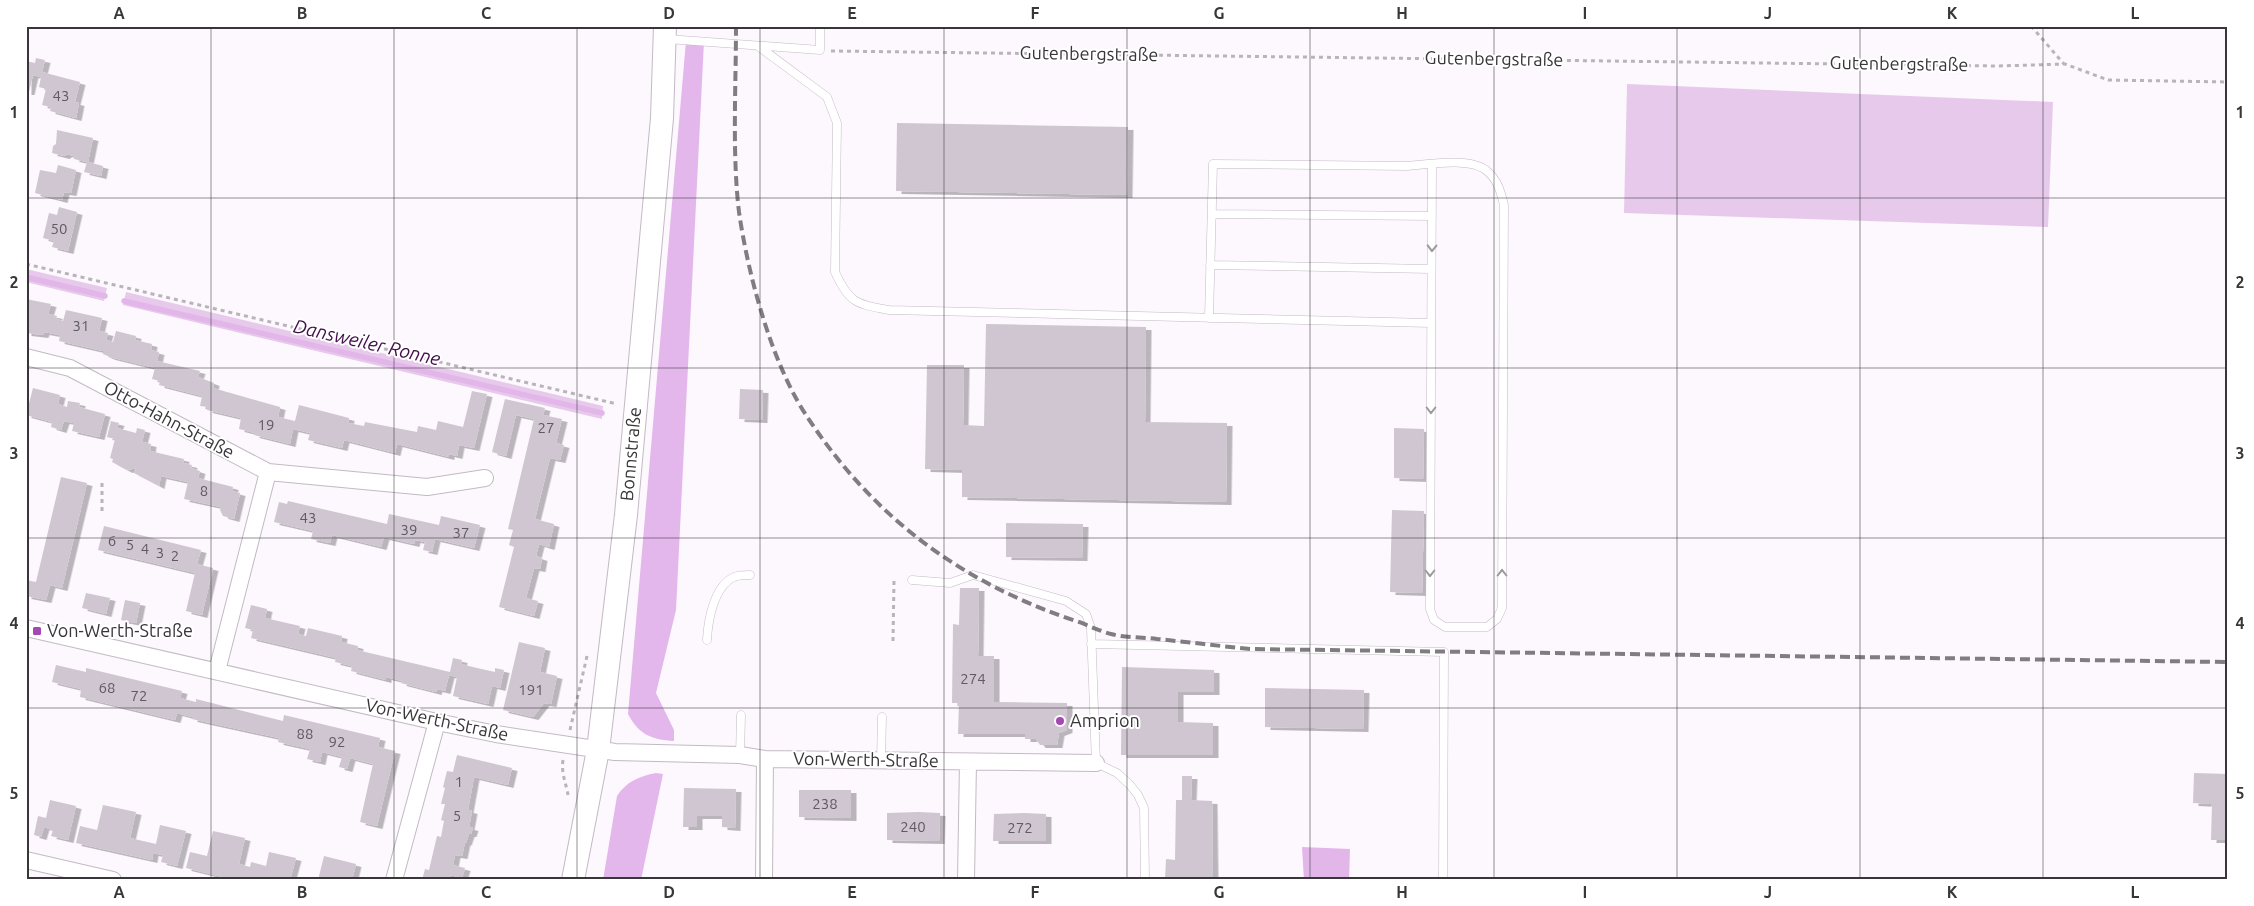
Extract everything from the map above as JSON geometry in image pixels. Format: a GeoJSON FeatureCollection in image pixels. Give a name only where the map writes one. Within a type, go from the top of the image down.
{"type":"FeatureCollection","features":[{"type":"Feature","properties":{"kind":"main road","name":"Bonnstraße"},"geometry":{"type":"LineString","coordinates":[[574,880],[598,750],[628,495],[662,118],[665,33]]}},
{"type":"Feature","properties":{"kind":"street","name":"Otto-Hahn-Straße"},"geometry":{"type":"LineString","coordinates":[[26,357],[70,368],[268,472],[427,487],[485,478]]}},
{"type":"Feature","properties":{"kind":"street"},"geometry":{"type":"LineString","coordinates":[[217,671],[268,472]]}},
{"type":"Feature","properties":{"kind":"street","name":"Von-Werth-Straße"},"geometry":{"type":"LineString","coordinates":[[26,628],[437,722],[598,750],[634,753],[740,755],[765,759],[1096,764]]}},
{"type":"Feature","properties":{"kind":"street"},"geometry":{"type":"LineString","coordinates":[[394,880],[437,722]]}},
{"type":"Feature","properties":{"kind":"street"},"geometry":{"type":"LineString","coordinates":[[764,880],[765,759]]}},
{"type":"Feature","properties":{"kind":"street"},"geometry":{"type":"LineString","coordinates":[[966,880],[968,762]]}},
{"type":"Feature","properties":{"kind":"street"},"geometry":{"type":"LineString","coordinates":[[26,860],[113,880]]}},
{"type":"Feature","properties":{"kind":"lane"},"geometry":{"type":"LineString","coordinates":[[665,33],[758,46],[820,50],[820,26]]}},
{"type":"Feature","properties":{"kind":"lane"},"geometry":{"type":"LineString","coordinates":[[758,46],[827,97],[833,108],[837,123],[835,272],[844,291],[860,305],[889,310],[1431,323]]}},
{"type":"Feature","properties":{"kind":"lane"},"geometry":{"type":"LineString","coordinates":[[1209,318],[1213,164],[1408,166],[1432,164],[1474,164],[1488,171],[1499,186],[1504,205],[1502,608],[1497,620],[1487,627],[1445,627],[1434,620],[1430,609],[1432,164]]}},
{"type":"Feature","properties":{"kind":"lane"},"geometry":{"type":"LineString","coordinates":[[1212,214],[1432,216]]}},
{"type":"Feature","properties":{"kind":"lane"},"geometry":{"type":"LineString","coordinates":[[1210,265],[1432,269]]}},
{"type":"Feature","properties":{"kind":"lane"},"geometry":{"type":"LineString","coordinates":[[706,640],[708,620],[725,584],[734,577],[750,575]]}},
{"type":"Feature","properties":{"kind":"lane"},"geometry":{"type":"LineString","coordinates":[[912,580],[950,583],[973,575],[1066,601],[1086,614],[1091,628],[1096,764],[1117,773],[1130,784],[1144,808],[1145,880]]}},
{"type":"Feature","properties":{"kind":"lane"},"geometry":{"type":"LineString","coordinates":[[1091,644],[1444,652],[1443,880]]}},
{"type":"Feature","properties":{"kind":"lane"},"geometry":{"type":"LineString","coordinates":[[740,755],[741,715]]}},
{"type":"Feature","properties":{"kind":"lane"},"geometry":{"type":"LineString","coordinates":[[881,761],[882,717]]}},
{"type":"Feature","properties":{"kind":"path"},"geometry":{"type":"LineString","coordinates":[[2030,26],[2065,64]]}},
{"type":"Feature","properties":{"kind":"path","name":"Gutenbergstraße"},"geometry":{"type":"LineString","coordinates":[[820,50],[1998,66],[2065,64],[2108,80],[2228,82]]}},
{"type":"Feature","properties":{"kind":"path"},"geometry":{"type":"LineString","coordinates":[[26,264],[619,405]]}},
{"type":"Feature","properties":{"kind":"path"},"geometry":{"type":"LineString","coordinates":[[102,483],[102,512]]}},
{"type":"Feature","properties":{"kind":"path"},"geometry":{"type":"LineString","coordinates":[[893,640],[894,580]]}},
{"type":"Feature","properties":{"kind":"shaded area"},"geometry":{"type":"Polygon","coordinates":[[[686,41],[704,41],[676,610],[656,693],[674,730],[674,741],[646,735],[636,727],[628,714],[686,41]]]}},
{"type":"Feature","properties":{"kind":"shaded area"},"geometry":{"type":"Polygon","coordinates":[[[1627,84],[2053,102],[2048,227],[1624,213],[1627,84]]]}},
{"type":"Feature","properties":{"kind":"shaded area"},"geometry":{"type":"Polygon","coordinates":[[[26,269],[107,288],[104,301],[26,282],[26,269]]]}},
{"type":"Feature","properties":{"kind":"shaded area"},"geometry":{"type":"Polygon","coordinates":[[[126,292],[603,406],[602,419],[123,305],[126,292]]]}},
{"type":"Feature","properties":{"kind":"shaded area"},"geometry":{"type":"Polygon","coordinates":[[[656,773],[663,774],[641,880],[603,880],[617,796],[624,787],[634,780],[656,773]]]}},
{"type":"Feature","properties":{"kind":"shaded area"},"geometry":{"type":"Polygon","coordinates":[[[1302,847],[1350,849],[1349,880],[1304,880],[1302,847]]]}},
{"type":"Feature","properties":{"kind":"building"},"geometry":{"type":"Polygon","coordinates":[[[36,58],[45,60],[42,72],[80,82],[75,102],[79,103],[76,118],[50,111],[51,107],[42,105],[46,89],[39,87],[41,77],[33,75],[29,92],[26,92],[26,61],[35,63],[36,58]]]}},
{"type":"Feature","properties":{"kind":"building"},"geometry":{"type":"Polygon","coordinates":[[[897,123],[1128,127],[1127,195],[896,191],[897,123]]]}},
{"type":"Feature","properties":{"kind":"building"},"geometry":{"type":"Polygon","coordinates":[[[57,130],[93,138],[88,162],[103,166],[101,176],[84,172],[87,162],[74,159],[73,156],[67,154],[64,156],[52,153],[53,146],[56,144],[57,130]]]}},
{"type":"Feature","properties":{"kind":"building"},"geometry":{"type":"Polygon","coordinates":[[[58,165],[76,170],[71,193],[64,192],[62,200],[35,193],[40,170],[56,173],[58,165]]]}},
{"type":"Feature","properties":{"kind":"building"},"geometry":{"type":"Polygon","coordinates":[[[59,207],[77,212],[68,251],[52,247],[54,241],[43,238],[49,213],[57,215],[59,207]]]}},
{"type":"Feature","properties":{"kind":"building"},"geometry":{"type":"Polygon","coordinates":[[[26,299],[51,304],[48,314],[57,316],[56,319],[63,321],[66,310],[102,318],[99,331],[108,333],[106,340],[113,342],[116,331],[136,336],[135,340],[152,344],[151,350],[159,352],[157,361],[200,371],[198,377],[214,383],[213,388],[280,407],[278,417],[295,421],[299,405],[349,418],[348,423],[364,426],[365,422],[417,432],[418,426],[436,430],[438,421],[463,427],[472,391],[487,394],[474,448],[459,445],[457,456],[449,454],[449,457],[397,444],[395,453],[344,440],[342,448],[308,440],[310,433],[293,429],[290,444],[254,435],[255,433],[239,429],[241,418],[207,410],[208,407],[200,406],[202,396],[159,385],[160,381],[152,379],[155,368],[110,357],[103,354],[103,351],[59,341],[60,335],[44,332],[43,335],[26,333],[26,299]]]}},
{"type":"Feature","properties":{"kind":"building"},"geometry":{"type":"Polygon","coordinates":[[[986,324],[1146,327],[1145,422],[1227,423],[1226,502],[962,497],[962,470],[925,469],[927,365],[964,365],[963,425],[984,426],[986,324]]]}},
{"type":"Feature","properties":{"kind":"building"},"geometry":{"type":"Polygon","coordinates":[[[33,388],[60,395],[58,404],[67,407],[68,401],[80,403],[79,407],[105,414],[99,437],[72,431],[74,423],[64,421],[61,430],[51,427],[52,422],[26,415],[33,388]]]}},
{"type":"Feature","properties":{"kind":"building"},"geometry":{"type":"Polygon","coordinates":[[[740,389],[763,390],[762,420],[739,419],[740,389]]]}},
{"type":"Feature","properties":{"kind":"building"},"geometry":{"type":"Polygon","coordinates":[[[505,399],[545,408],[543,415],[562,419],[556,443],[564,445],[560,460],[550,458],[535,519],[554,524],[549,547],[539,544],[536,556],[542,558],[540,569],[534,568],[526,598],[538,601],[534,616],[499,607],[514,547],[509,545],[513,530],[508,529],[534,419],[516,415],[506,456],[492,452],[505,399]]]}},
{"type":"Feature","properties":{"kind":"building"},"geometry":{"type":"Polygon","coordinates":[[[111,421],[119,423],[117,428],[136,433],[137,428],[145,430],[142,442],[151,444],[150,451],[184,459],[183,463],[192,465],[191,468],[200,471],[198,478],[233,487],[232,491],[240,493],[234,519],[223,516],[220,510],[221,507],[184,499],[188,482],[161,476],[159,486],[134,473],[136,468],[127,470],[112,462],[113,459],[110,458],[115,439],[107,437],[111,421]]]}},
{"type":"Feature","properties":{"kind":"building"},"geometry":{"type":"Polygon","coordinates":[[[1394,428],[1424,429],[1423,479],[1394,478],[1394,428]]]}},
{"type":"Feature","properties":{"kind":"building"},"geometry":{"type":"Polygon","coordinates":[[[61,477],[87,483],[62,588],[50,585],[46,600],[26,596],[26,580],[36,582],[61,477]]]}},
{"type":"Feature","properties":{"kind":"building"},"geometry":{"type":"Polygon","coordinates":[[[288,501],[387,524],[389,514],[439,525],[441,516],[480,525],[474,548],[435,539],[432,552],[423,550],[425,542],[415,540],[414,544],[384,537],[381,547],[332,535],[330,543],[311,539],[313,531],[274,522],[279,502],[287,504],[288,501]]]}},
{"type":"Feature","properties":{"kind":"building"},"geometry":{"type":"Polygon","coordinates":[[[1392,510],[1424,511],[1422,593],[1390,592],[1392,510]]]}},
{"type":"Feature","properties":{"kind":"building"},"geometry":{"type":"Polygon","coordinates":[[[1006,523],[1083,524],[1082,558],[1006,557],[1006,523]]]}},
{"type":"Feature","properties":{"kind":"building"},"geometry":{"type":"Polygon","coordinates":[[[104,526],[201,550],[197,564],[213,568],[202,615],[186,611],[195,573],[98,550],[104,526]]]}},
{"type":"Feature","properties":{"kind":"building"},"geometry":{"type":"Polygon","coordinates":[[[960,588],[979,588],[978,656],[994,656],[994,702],[1067,703],[1067,730],[1059,733],[1057,745],[1040,745],[1036,739],[1025,739],[1025,734],[958,734],[959,703],[952,703],[953,624],[959,625],[960,588]]]}},
{"type":"Feature","properties":{"kind":"building"},"geometry":{"type":"Polygon","coordinates":[[[86,593],[110,598],[106,614],[82,608],[86,593]]]}},
{"type":"Feature","properties":{"kind":"building"},"geometry":{"type":"Polygon","coordinates":[[[125,600],[140,603],[136,623],[121,620],[125,600]]]}},
{"type":"Feature","properties":{"kind":"building"},"geometry":{"type":"Polygon","coordinates":[[[251,605],[267,609],[265,618],[300,626],[298,634],[306,636],[308,628],[342,636],[341,642],[358,646],[357,650],[450,672],[453,658],[462,660],[461,664],[477,668],[495,672],[495,668],[504,670],[500,688],[492,686],[488,704],[453,696],[457,677],[449,675],[445,691],[437,689],[436,692],[386,677],[386,680],[351,671],[352,666],[335,662],[336,658],[251,638],[253,630],[245,628],[251,605]]]}},
{"type":"Feature","properties":{"kind":"building"},"geometry":{"type":"Polygon","coordinates":[[[519,642],[545,648],[540,672],[557,676],[551,704],[544,703],[533,717],[503,710],[519,642]]]}},
{"type":"Feature","properties":{"kind":"building"},"geometry":{"type":"Polygon","coordinates":[[[56,665],[86,672],[86,668],[182,691],[180,698],[196,702],[196,699],[283,721],[284,715],[380,738],[378,747],[395,751],[377,826],[360,822],[373,764],[350,758],[347,769],[339,767],[342,757],[322,752],[320,762],[307,759],[310,749],[278,742],[279,738],[192,719],[192,717],[177,713],[175,720],[80,697],[81,689],[52,682],[56,665]]]}},
{"type":"Feature","properties":{"kind":"building"},"geometry":{"type":"Polygon","coordinates":[[[1122,667],[1214,670],[1214,692],[1178,692],[1178,722],[1213,723],[1213,755],[1121,755],[1122,667]]]}},
{"type":"Feature","properties":{"kind":"building"},"geometry":{"type":"Polygon","coordinates":[[[1265,688],[1364,690],[1363,729],[1265,727],[1265,688]]]}},
{"type":"Feature","properties":{"kind":"building"},"geometry":{"type":"Polygon","coordinates":[[[457,755],[512,768],[508,785],[474,777],[468,810],[472,811],[469,827],[473,828],[465,842],[462,856],[455,855],[453,865],[465,868],[462,878],[451,875],[450,880],[422,880],[425,869],[429,870],[437,836],[441,837],[444,821],[441,820],[445,804],[441,804],[445,788],[443,787],[447,771],[453,772],[457,755]]]}},
{"type":"Feature","properties":{"kind":"building"},"geometry":{"type":"Polygon","coordinates":[[[2194,773],[2228,774],[2228,840],[2211,840],[2212,804],[2193,803],[2194,773]]]}},
{"type":"Feature","properties":{"kind":"building"},"geometry":{"type":"Polygon","coordinates":[[[1182,776],[1192,776],[1191,800],[1212,801],[1213,880],[1165,880],[1166,859],[1175,860],[1176,800],[1182,800],[1182,776]]]}},
{"type":"Feature","properties":{"kind":"building"},"geometry":{"type":"Polygon","coordinates":[[[684,788],[736,789],[735,828],[722,827],[722,816],[697,816],[697,827],[683,827],[684,788]]]}},
{"type":"Feature","properties":{"kind":"building"},"geometry":{"type":"Polygon","coordinates":[[[799,790],[851,790],[851,818],[799,817],[799,790]]]}},
{"type":"Feature","properties":{"kind":"building"},"geometry":{"type":"Polygon","coordinates":[[[50,800],[76,806],[68,840],[51,836],[53,830],[44,827],[41,837],[34,835],[38,816],[46,818],[50,800]]]}},
{"type":"Feature","properties":{"kind":"building"},"geometry":{"type":"Polygon","coordinates":[[[103,805],[136,812],[130,838],[156,844],[160,825],[186,831],[177,866],[161,862],[163,855],[153,853],[152,860],[76,843],[80,826],[97,830],[103,805]]]}},
{"type":"Feature","properties":{"kind":"building"},"geometry":{"type":"Polygon","coordinates":[[[887,813],[940,813],[939,841],[887,840],[887,813]]]}},
{"type":"Feature","properties":{"kind":"building"},"geometry":{"type":"Polygon","coordinates":[[[994,814],[1046,814],[1046,841],[993,841],[994,814]]]}},
{"type":"Feature","properties":{"kind":"building"},"geometry":{"type":"Polygon","coordinates":[[[213,831],[245,838],[239,864],[250,867],[251,862],[266,866],[269,852],[296,858],[290,880],[235,880],[186,868],[190,852],[207,856],[213,831]]]}},
{"type":"Feature","properties":{"kind":"building"},"geometry":{"type":"Polygon","coordinates":[[[324,856],[356,864],[352,880],[318,880],[324,856]]]}},
{"type":"Feature","properties":{"kind":"waterway","name":"Dansweiler Ronne"},"geometry":{"type":"LineString","coordinates":[[26,277],[105,296]]}},
{"type":"Feature","properties":{"kind":"waterway","name":"Dansweiler Ronne"},"geometry":{"type":"LineString","coordinates":[[124,301],[602,413]]}},
{"type":"Feature","properties":{"kind":"railway"},"geometry":{"type":"LineString","coordinates":[[736,26],[735,143],[739,212],[755,291],[763,319],[783,372],[795,397],[834,454],[862,487],[892,516],[924,543],[959,566],[995,587],[1034,605],[1117,635],[1250,649],[2228,662]]}},
{"type":"Feature","properties":{"kind":"place","name":"Von-Werth-Straße"},"geometry":{"type":"Point","coordinates":[37,631]}},
{"type":"Feature","properties":{"kind":"place","name":"Amprion"},"geometry":{"type":"Point","coordinates":[1060,721]}}]}
